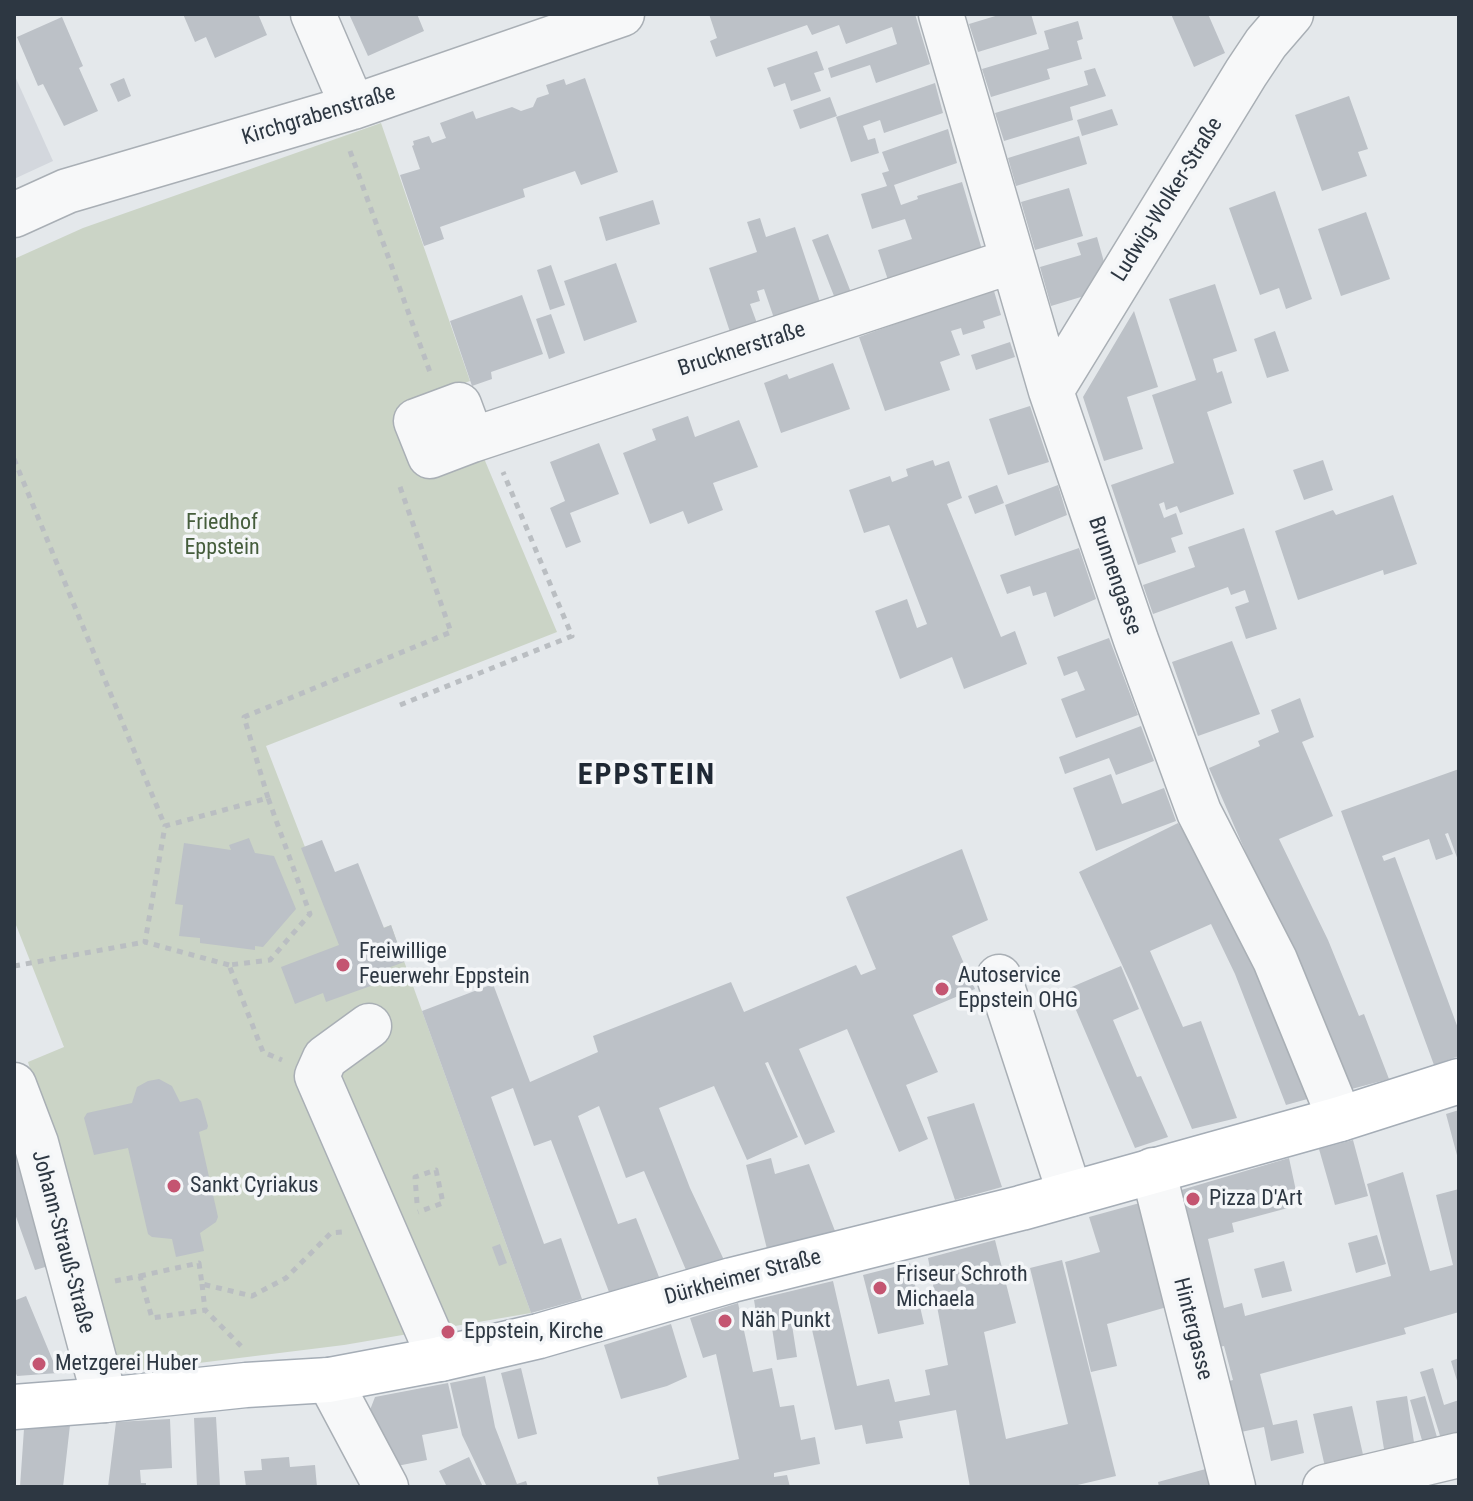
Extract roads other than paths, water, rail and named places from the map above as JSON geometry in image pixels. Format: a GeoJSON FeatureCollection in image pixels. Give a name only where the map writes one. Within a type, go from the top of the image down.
{"type":"FeatureCollection","features":[{"type":"Feature","properties":{"kind":"main road","name":"Dürkheimer Straße"},"geometry":{"type":"LineString","coordinates":[[14,1407],[329,1380],[440,1359],[539,1336],[732,1280],[1070,1194],[1340,1119],[1459,1081]]}},
{"type":"Feature","properties":{"kind":"street"},"geometry":{"type":"LineString","coordinates":[[313,14],[345,110]]}},
{"type":"Feature","properties":{"kind":"street","name":"Kirchgrabenstraße"},"geometry":{"type":"LineString","coordinates":[[14,215],[67,191],[345,110],[622,14]]}},
{"type":"Feature","properties":{"kind":"street","name":"Brunnengasse"},"geometry":{"type":"LineString","coordinates":[[941,14],[1051,391],[1136,640],[1199,812],[1275,960],[1340,1119]]}},
{"type":"Feature","properties":{"kind":"street","name":"Ludwig-Wolker-Straße"},"geometry":{"type":"LineString","coordinates":[[1051,391],[1246,73],[1291,14]]}},
{"type":"Feature","properties":{"kind":"street","name":"Brucknerstraße"},"geometry":{"type":"LineString","coordinates":[[468,428],[1012,261]]}},
{"type":"Feature","properties":{"kind":"street"},"geometry":{"type":"LineString","coordinates":[[999,977],[1070,1194]]}},
{"type":"Feature","properties":{"kind":"street"},"geometry":{"type":"LineString","coordinates":[[369,1026],[325,1058],[317,1076],[396,1221],[440,1359]]}},
{"type":"Feature","properties":{"kind":"street","name":"Johann-Strauß-Straße"},"geometry":{"type":"LineString","coordinates":[[14,1085],[36,1143],[105,1400]]}},
{"type":"Feature","properties":{"kind":"street","name":"Hintergasse"},"geometry":{"type":"LineString","coordinates":[[1153,1170],[1233,1487]]}},
{"type":"Feature","properties":{"kind":"street"},"geometry":{"type":"LineString","coordinates":[[329,1380],[386,1487]]}},
{"type":"Feature","properties":{"kind":"street"},"geometry":{"type":"LineString","coordinates":[[1325,1487],[1459,1455]]}},
{"type":"Feature","properties":{"kind":"place","name":"Freiwillige Feuerwehr Eppstein"},"geometry":{"type":"Point","coordinates":[343,965]}},
{"type":"Feature","properties":{"kind":"place","name":"Autoservice Eppstein OHG"},"geometry":{"type":"Point","coordinates":[942,989]}},
{"type":"Feature","properties":{"kind":"place","name":"Sankt Cyriakus"},"geometry":{"type":"Point","coordinates":[174,1186]}},
{"type":"Feature","properties":{"kind":"place","name":"Pizza D'Art"},"geometry":{"type":"Point","coordinates":[1193,1199]}},
{"type":"Feature","properties":{"kind":"place","name":"Friseur Schroth Michaela"},"geometry":{"type":"Point","coordinates":[880,1288]}},
{"type":"Feature","properties":{"kind":"place","name":"Näh Punkt"},"geometry":{"type":"Point","coordinates":[725,1321]}},
{"type":"Feature","properties":{"kind":"place","name":"Eppstein, Kirche"},"geometry":{"type":"Point","coordinates":[448,1332]}},
{"type":"Feature","properties":{"kind":"place","name":"Metzgerei Huber"},"geometry":{"type":"Point","coordinates":[39,1364]}},
{"type":"Feature","properties":{"kind":"district","name":"EPPSTEIN"},"geometry":{"type":"Point","coordinates":[647,776]}},
{"type":"Feature","properties":{"kind":"park label","name":"Friedhof Eppstein"},"geometry":{"type":"Point","coordinates":[222,536]}}]}
